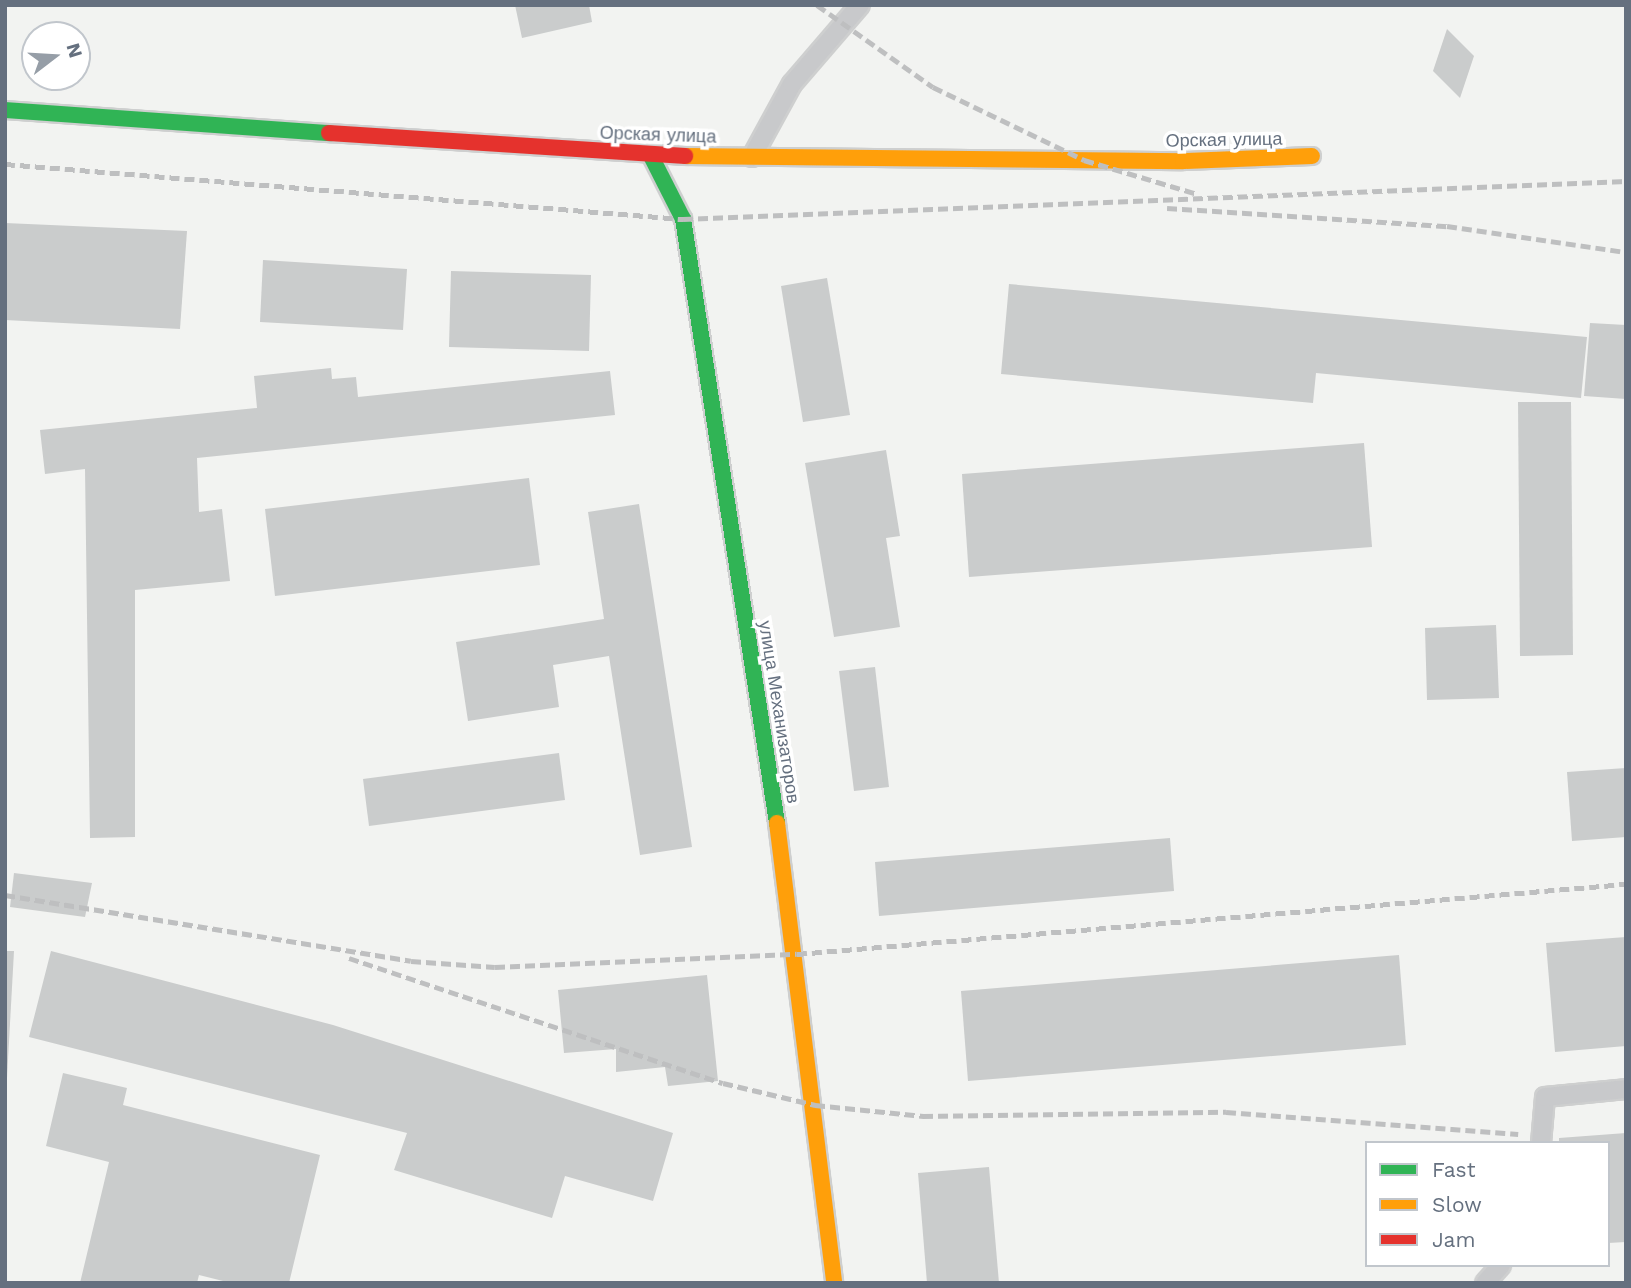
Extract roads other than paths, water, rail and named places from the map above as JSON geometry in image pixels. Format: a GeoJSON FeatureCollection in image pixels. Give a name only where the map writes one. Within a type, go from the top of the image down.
{"type":"FeatureCollection","features":[{"type":"Feature","properties":{"kind":"street","name":"Орская улица"},"geometry":{"type":"LineString","coordinates":[[5,110],[651,156],[1183,161],[1312,156]]}},
{"type":"Feature","properties":{"kind":"street","name":"улица Механизаторов"},"geometry":{"type":"LineString","coordinates":[[651,156],[683,219],[797,954],[834,1283]]}},
{"type":"Feature","properties":{"kind":"lane"},"geometry":{"type":"LineString","coordinates":[[752,157],[792,83],[860,5]]}},
{"type":"Feature","properties":{"kind":"lane"},"geometry":{"type":"LineString","coordinates":[[1541,1141],[1545,1097],[1626,1089]]}},
{"type":"Feature","properties":{"kind":"lane"},"geometry":{"type":"LineString","coordinates":[[1485,1283],[1499,1267]]}},
{"type":"Feature","properties":{"kind":"railway"},"geometry":{"type":"LineString","coordinates":[[817,5],[933,87],[1084,160],[1197,194]]}},
{"type":"Feature","properties":{"kind":"railway"},"geometry":{"type":"LineString","coordinates":[[5,164],[683,219],[1626,181]]}},
{"type":"Feature","properties":{"kind":"railway"},"geometry":{"type":"LineString","coordinates":[[1167,208],[1447,226],[1626,252]]}},
{"type":"Feature","properties":{"kind":"railway"},"geometry":{"type":"LineString","coordinates":[[5,895],[411,961],[495,967],[797,954],[1626,884]]}},
{"type":"Feature","properties":{"kind":"railway"},"geometry":{"type":"LineString","coordinates":[[349,958],[723,1083],[815,1105],[923,1116],[1226,1112],[1518,1134]]}}]}
